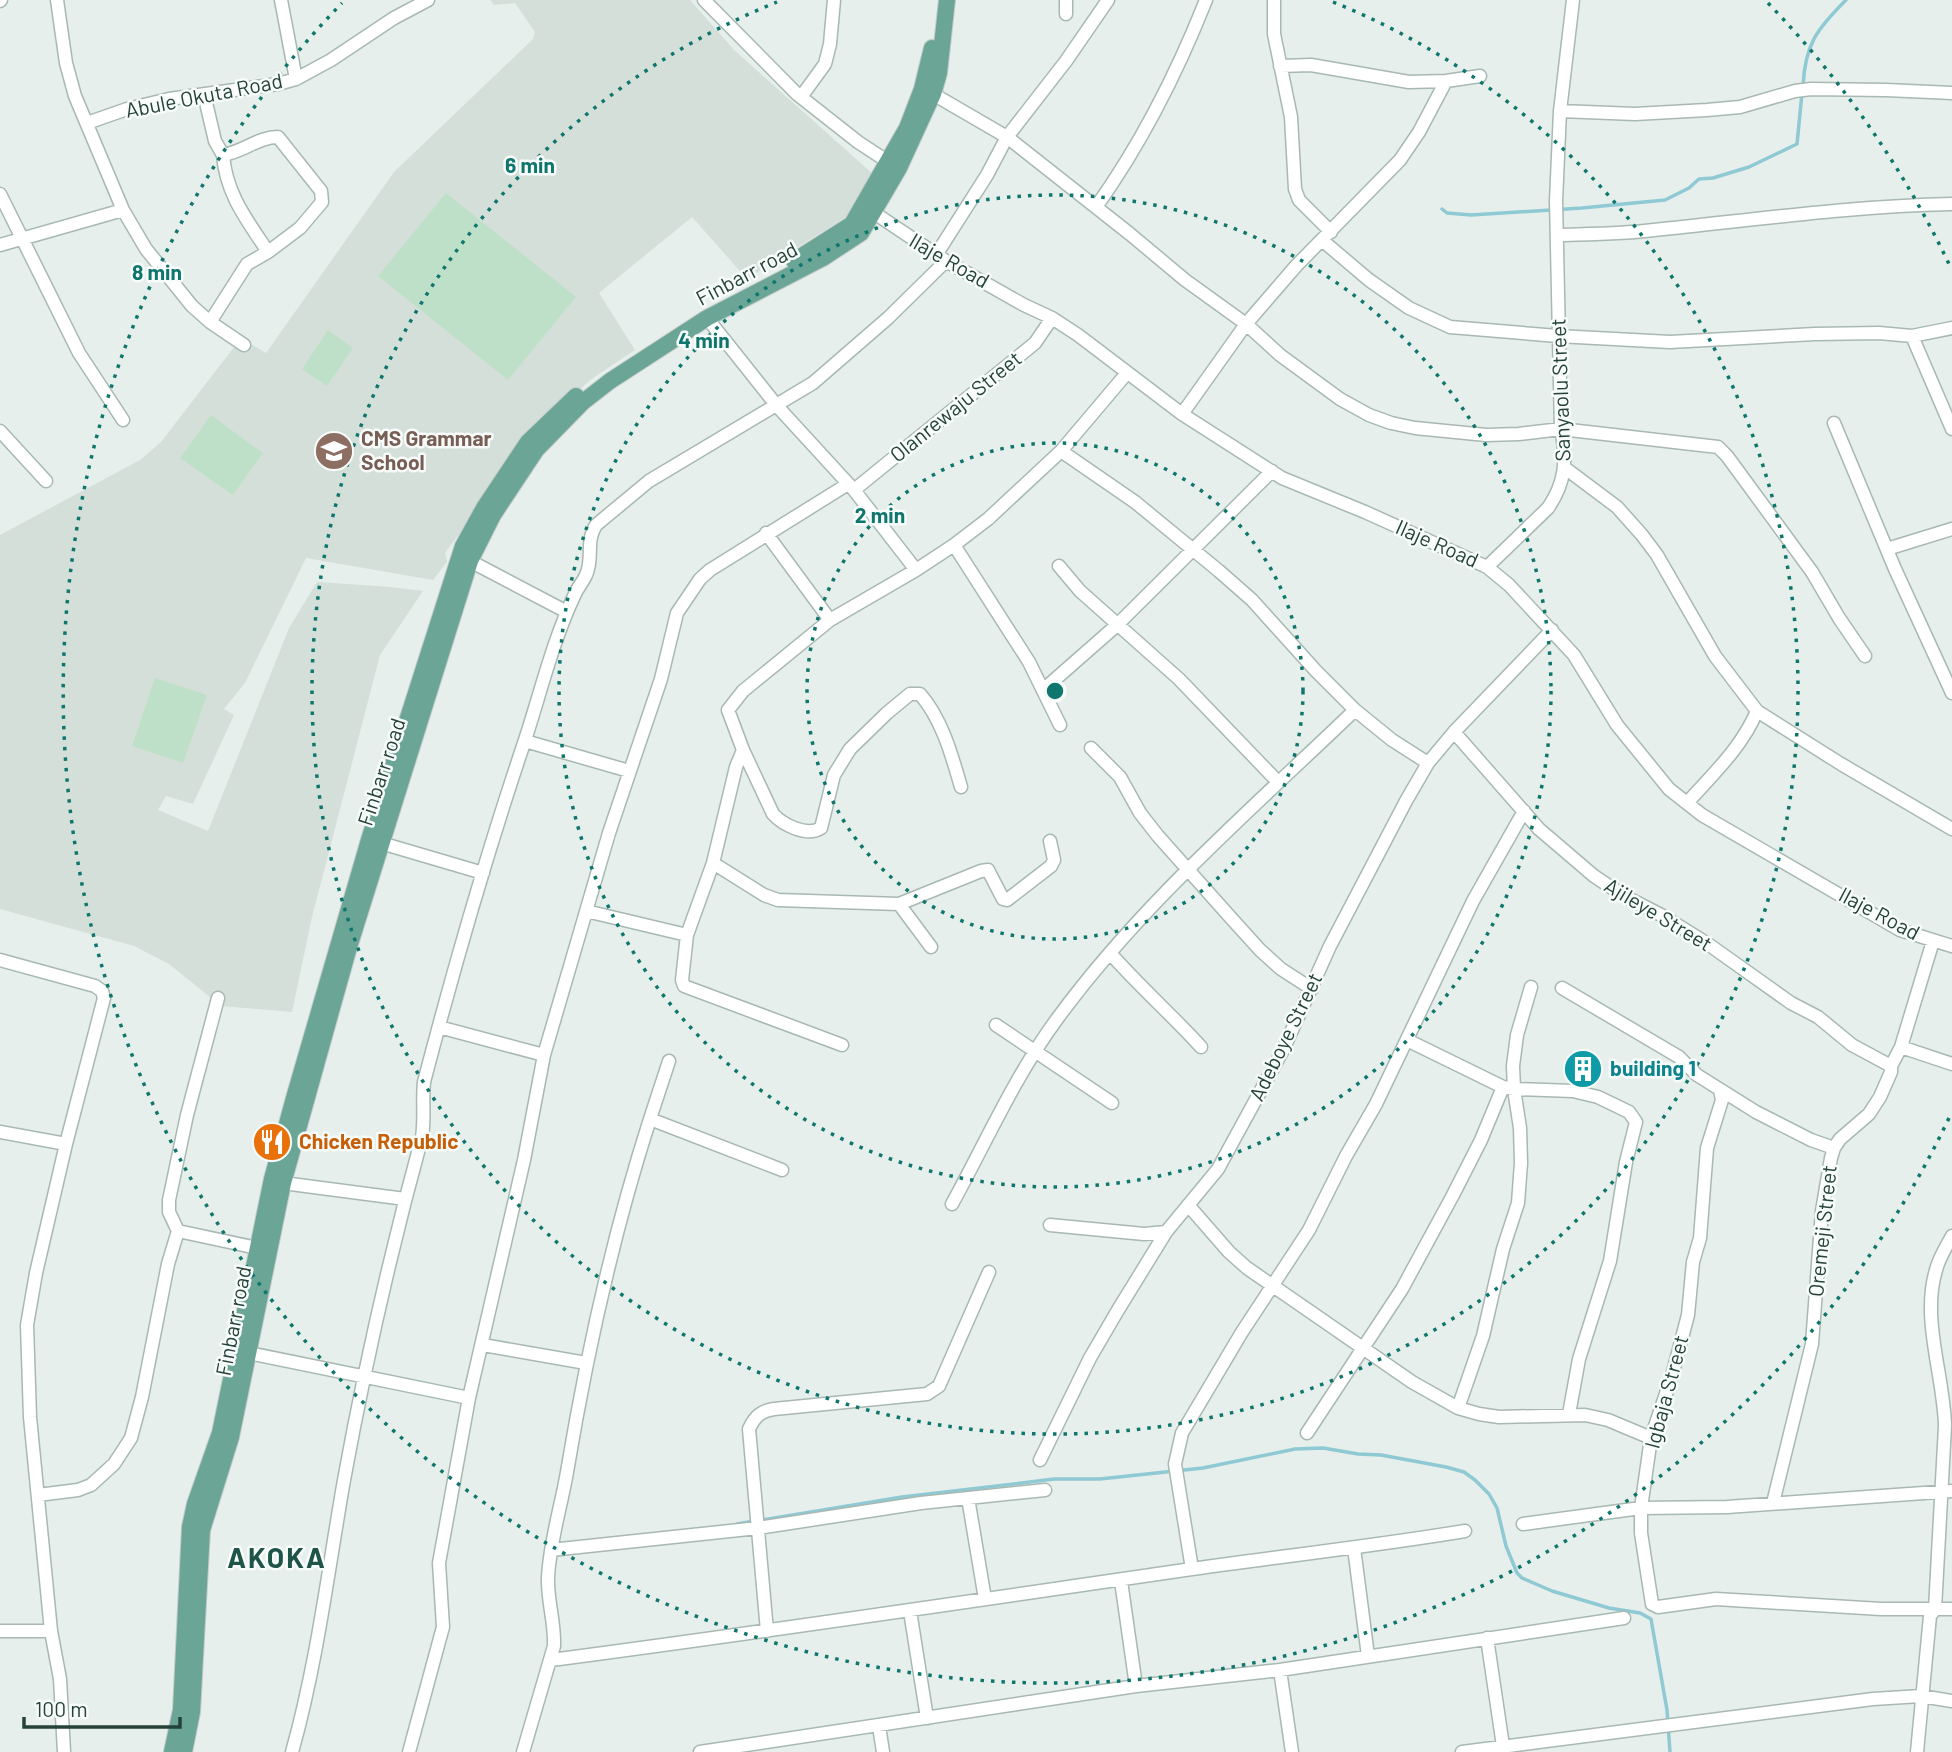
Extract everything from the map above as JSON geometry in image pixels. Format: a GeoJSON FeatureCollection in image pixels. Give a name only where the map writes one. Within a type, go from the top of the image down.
{"type":"FeatureCollection","features":[{"type":"Feature","properties":{"kind":"main road","name":"Finbarr road"},"geometry":{"type":"LineString","coordinates":[[893,165],[925,79],[935,34],[938,0]]}},
{"type":"Feature","properties":{"kind":"main road","name":"Finbarr road"},"geometry":{"type":"LineString","coordinates":[[172,1752],[181,1710],[190,1527],[195,1504],[220,1433],[272,1179],[470,561],[493,515],[536,450],[583,402],[707,318],[850,242],[861,233],[869,210],[933,94],[939,73],[947,0]]}},
{"type":"Feature","properties":{"kind":"main road","name":"Finbarr road"},"geometry":{"type":"LineString","coordinates":[[184,1752],[192,1712],[202,1530],[231,1437],[299,1100],[369,840],[463,546],[502,479],[528,442],[552,416],[605,372],[705,310],[846,230],[869,210]]}},
{"type":"Feature","properties":{"kind":"street"},"geometry":{"type":"LineString","coordinates":[[57,0],[66,63],[75,96],[123,210],[146,249],[192,306],[244,345]]}},
{"type":"Feature","properties":{"kind":"street"},"geometry":{"type":"LineString","coordinates":[[281,0],[296,79]]}},
{"type":"Feature","properties":{"kind":"street","name":"Abule Okuta Road"},"geometry":{"type":"LineString","coordinates":[[87,123],[127,109],[169,99],[278,85],[296,79],[428,0]]}},
{"type":"Feature","properties":{"kind":"street"},"geometry":{"type":"LineString","coordinates":[[704,0],[801,97],[858,142],[893,165]]}},
{"type":"Feature","properties":{"kind":"street"},"geometry":{"type":"LineString","coordinates":[[801,97],[825,64],[830,44],[834,0]]}},
{"type":"Feature","properties":{"kind":"street"},"geometry":{"type":"LineString","coordinates":[[1066,0],[1066,14]]}},
{"type":"Feature","properties":{"kind":"street"},"geometry":{"type":"LineString","coordinates":[[292,1752],[314,1660],[365,1376],[405,1199],[422,1137],[424,1082],[483,873],[567,612],[586,575],[590,561],[589,541],[596,525],[649,481],[813,383],[888,317],[941,258],[1007,137],[1066,61],[1108,0]]}},
{"type":"Feature","properties":{"kind":"street"},"geometry":{"type":"LineString","coordinates":[[1096,207],[1140,141],[1206,0]]}},
{"type":"Feature","properties":{"kind":"street"},"geometry":{"type":"LineString","coordinates":[[1275,0],[1274,34],[1291,117],[1295,189],[1299,200],[1327,236],[1370,280],[1409,307],[1450,327],[1558,336],[1670,341],[1815,334],[1879,333],[1912,336],[1952,328]]}},
{"type":"Feature","properties":{"kind":"street","name":"Sanyaolu Street"},"geometry":{"type":"LineString","coordinates":[[1487,567],[1548,508],[1560,486],[1565,468],[1566,454],[1561,429],[1556,201],[1560,111],[1573,0]]}},
{"type":"Feature","properties":{"kind":"street"},"geometry":{"type":"LineString","coordinates":[[1280,66],[1311,65],[1409,82],[1446,81],[1480,76]]}},
{"type":"Feature","properties":{"kind":"street"},"geometry":{"type":"LineString","coordinates":[[1182,414],[1246,324],[1296,266],[1400,160],[1419,132],[1446,81]]}},
{"type":"Feature","properties":{"kind":"street"},"geometry":{"type":"LineString","coordinates":[[1560,111],[1635,114],[1707,110],[1740,107],[1811,89],[1886,89],[1952,93]]}},
{"type":"Feature","properties":{"kind":"street"},"geometry":{"type":"LineString","coordinates":[[204,94],[215,141],[223,155],[225,176],[233,197],[268,252]]}},
{"type":"Feature","properties":{"kind":"street"},"geometry":{"type":"LineString","coordinates":[[933,94],[1007,137],[1185,281],[1246,324],[1280,355],[1340,399],[1369,415],[1391,424],[1486,435],[1561,429],[1718,447],[1812,572],[1865,656]]}},
{"type":"Feature","properties":{"kind":"street"},"geometry":{"type":"LineString","coordinates":[[210,322],[247,264],[300,228],[322,202],[321,191],[278,137],[268,137],[223,155]]}},
{"type":"Feature","properties":{"kind":"street"},"geometry":{"type":"LineString","coordinates":[[0,194],[79,353],[122,420]]}},
{"type":"Feature","properties":{"kind":"street"},"geometry":{"type":"LineString","coordinates":[[1558,231],[1653,230],[1785,214],[1952,204]]}},
{"type":"Feature","properties":{"kind":"street"},"geometry":{"type":"LineString","coordinates":[[0,245],[123,210]]}},
{"type":"Feature","properties":{"kind":"street","name":"Ilaje Road"},"geometry":{"type":"LineString","coordinates":[[869,210],[941,258],[1052,318],[1182,414],[1272,471],[1487,567],[1508,585],[1574,655],[1618,725],[1669,789],[1702,815],[1900,930],[1952,946]]}},
{"type":"Feature","properties":{"kind":"street"},"geometry":{"type":"LineString","coordinates":[[707,318],[777,406],[851,487],[916,570]]}},
{"type":"Feature","properties":{"kind":"street","name":"Olanrewaju Street"},"geometry":{"type":"LineString","coordinates":[[409,1752],[443,1627],[439,1563],[469,1398],[524,1160],[544,1055],[629,771],[661,679],[677,613],[699,579],[766,533],[851,487],[1035,343],[1052,318]]}},
{"type":"Feature","properties":{"kind":"street"},"geometry":{"type":"LineString","coordinates":[[1912,336],[1950,421]]}},
{"type":"Feature","properties":{"kind":"street"},"geometry":{"type":"LineString","coordinates":[[961,787],[950,750],[929,706],[917,692],[910,694],[887,713],[845,755],[834,775],[821,828],[817,831],[804,830],[780,822],[773,814],[743,750],[729,715],[731,705],[759,677],[830,620],[954,545],[1022,489],[1061,451],[1128,373]]}},
{"type":"Feature","properties":{"kind":"street"},"geometry":{"type":"LineString","coordinates":[[1834,423],[1952,693]]}},
{"type":"Feature","properties":{"kind":"street"},"geometry":{"type":"LineString","coordinates":[[0,431],[46,481]]}},
{"type":"Feature","properties":{"kind":"street"},"geometry":{"type":"LineString","coordinates":[[1061,451],[1135,502],[1194,550],[1252,600],[1316,671],[1356,710],[1392,740],[1428,763]]}},
{"type":"Feature","properties":{"kind":"street"},"geometry":{"type":"LineString","coordinates":[[1565,468],[1617,507],[1642,535],[1657,555],[1716,656],[1757,711],[1952,829]]}},
{"type":"Feature","properties":{"kind":"street"},"geometry":{"type":"LineString","coordinates":[[1043,690],[1117,625],[1272,471]]}},
{"type":"Feature","properties":{"kind":"street"},"geometry":{"type":"LineString","coordinates":[[1887,549],[1952,529]]}},
{"type":"Feature","properties":{"kind":"street"},"geometry":{"type":"LineString","coordinates":[[766,533],[830,620]]}},
{"type":"Feature","properties":{"kind":"street"},"geometry":{"type":"LineString","coordinates":[[954,545],[1029,662],[1060,725]]}},
{"type":"Feature","properties":{"kind":"street"},"geometry":{"type":"LineString","coordinates":[[470,561],[567,612]]}},
{"type":"Feature","properties":{"kind":"street"},"geometry":{"type":"LineString","coordinates":[[1059,566],[1080,591],[1180,679],[1278,782]]}},
{"type":"Feature","properties":{"kind":"street","name":"Adeboye Street"},"geometry":{"type":"LineString","coordinates":[[1040,1460],[1090,1359],[1166,1233],[1225,1157],[1283,1050],[1330,946],[1428,763],[1454,732],[1552,630]]}},
{"type":"Feature","properties":{"kind":"street"},"geometry":{"type":"LineString","coordinates":[[952,1203],[1035,1052],[1079,989],[1187,868],[1356,710]]}},
{"type":"Feature","properties":{"kind":"street"},"geometry":{"type":"LineString","coordinates":[[1688,803],[1740,744],[1757,711]]}},
{"type":"Feature","properties":{"kind":"street","name":"Ajileye Street"},"geometry":{"type":"LineString","coordinates":[[1454,732],[1539,829],[1594,876],[1696,937],[1791,1003],[1818,1017],[1852,1045],[1891,1066]]}},
{"type":"Feature","properties":{"kind":"street"},"geometry":{"type":"LineString","coordinates":[[524,741],[629,771]]}},
{"type":"Feature","properties":{"kind":"street"},"geometry":{"type":"LineString","coordinates":[[1091,748],[1121,777],[1140,813],[1158,836],[1260,950],[1281,969],[1312,989]]}},
{"type":"Feature","properties":{"kind":"street"},"geometry":{"type":"LineString","coordinates":[[743,750],[736,767],[713,863],[687,935],[682,980],[684,986],[842,1045]]}},
{"type":"Feature","properties":{"kind":"street"},"geometry":{"type":"LineString","coordinates":[[1192,1569],[1176,1470],[1182,1433],[1271,1285],[1308,1230],[1376,1104],[1473,901],[1524,811]]}},
{"type":"Feature","properties":{"kind":"street"},"geometry":{"type":"LineString","coordinates":[[713,863],[764,895],[778,900],[899,904],[989,870],[1003,898],[1012,898],[1051,866],[1054,860],[1050,841]]}},
{"type":"Feature","properties":{"kind":"street"},"geometry":{"type":"LineString","coordinates":[[381,843],[483,873]]}},
{"type":"Feature","properties":{"kind":"street"},"geometry":{"type":"LineString","coordinates":[[899,904],[931,947]]}},
{"type":"Feature","properties":{"kind":"street"},"geometry":{"type":"LineString","coordinates":[[586,911],[687,935]]}},
{"type":"Feature","properties":{"kind":"street","name":"Oremeji Street"},"geometry":{"type":"LineString","coordinates":[[1773,1503],[1812,1344],[1822,1211],[1834,1148],[1875,1106],[1901,1046],[1933,941]]}},
{"type":"Feature","properties":{"kind":"street"},"geometry":{"type":"LineString","coordinates":[[1110,953],[1134,981],[1167,1010],[1201,1047]]}},
{"type":"Feature","properties":{"kind":"street"},"geometry":{"type":"LineString","coordinates":[[0,960],[95,986],[102,991],[104,998],[66,1144],[36,1273],[27,1325],[27,1368],[38,1495],[51,1631],[60,1679],[64,1752]]}},
{"type":"Feature","properties":{"kind":"street"},"geometry":{"type":"LineString","coordinates":[[1307,1433],[1402,1289],[1509,1088],[1517,1035],[1531,987]]}},
{"type":"Feature","properties":{"kind":"street"},"geometry":{"type":"LineString","coordinates":[[1562,988],[1679,1058],[1697,1076],[1720,1090],[1784,1127],[1834,1148]]}},
{"type":"Feature","properties":{"kind":"street"},"geometry":{"type":"LineString","coordinates":[[38,1495],[78,1490],[91,1485],[114,1464],[131,1438],[142,1397],[168,1265],[178,1231],[169,1212],[169,1200],[187,1115],[218,998]]}},
{"type":"Feature","properties":{"kind":"street"},"geometry":{"type":"LineString","coordinates":[[996,1025],[1112,1103]]}},
{"type":"Feature","properties":{"kind":"street"},"geometry":{"type":"LineString","coordinates":[[439,1027],[544,1055]]}},
{"type":"Feature","properties":{"kind":"street"},"geometry":{"type":"LineString","coordinates":[[1407,1040],[1509,1088],[1573,1091],[1598,1097],[1629,1112],[1636,1122],[1626,1162],[1610,1261],[1580,1359],[1569,1414]]}},
{"type":"Feature","properties":{"kind":"street"},"geometry":{"type":"LineString","coordinates":[[1901,1046],[1952,1064]]}},
{"type":"Feature","properties":{"kind":"street"},"geometry":{"type":"LineString","coordinates":[[523,1752],[551,1660],[554,1631],[548,1603],[551,1550],[586,1363],[606,1279],[650,1119],[669,1061]]}},
{"type":"Feature","properties":{"kind":"street"},"geometry":{"type":"LineString","coordinates":[[1458,1408],[1483,1336],[1503,1249],[1518,1203],[1520,1128],[1509,1088]]}},
{"type":"Feature","properties":{"kind":"street","name":"Igbaja Street"},"geometry":{"type":"LineString","coordinates":[[1720,1090],[1722,1100],[1707,1148],[1700,1238],[1693,1262],[1688,1315],[1672,1377],[1651,1438],[1641,1508],[1641,1533],[1654,1607],[1716,1599],[1881,1609],[1952,1609]]}},
{"type":"Feature","properties":{"kind":"street"},"geometry":{"type":"LineString","coordinates":[[650,1119],[782,1170]]}},
{"type":"Feature","properties":{"kind":"street"},"geometry":{"type":"LineString","coordinates":[[0,1132],[66,1144]]}},
{"type":"Feature","properties":{"kind":"street"},"geometry":{"type":"LineString","coordinates":[[283,1183],[405,1199]]}},
{"type":"Feature","properties":{"kind":"street"},"geometry":{"type":"LineString","coordinates":[[1188,1205],[1229,1252],[1247,1268],[1361,1349],[1458,1408],[1499,1417],[1569,1414],[1608,1420],[1651,1438]]}},
{"type":"Feature","properties":{"kind":"street"},"geometry":{"type":"LineString","coordinates":[[1050,1225],[1144,1234],[1166,1233]]}},
{"type":"Feature","properties":{"kind":"street"},"geometry":{"type":"LineString","coordinates":[[178,1231],[257,1248]]}},
{"type":"Feature","properties":{"kind":"street"},"geometry":{"type":"LineString","coordinates":[[1917,1752],[1930,1616],[1935,1609],[1947,1491],[1948,1399],[1932,1323],[1931,1302],[1936,1271],[1952,1236]]}},
{"type":"Feature","properties":{"kind":"street"},"geometry":{"type":"LineString","coordinates":[[767,1631],[749,1429],[757,1415],[774,1409],[927,1394],[933,1391],[939,1386],[989,1272]]}},
{"type":"Feature","properties":{"kind":"street"},"geometry":{"type":"LineString","coordinates":[[483,1345],[586,1363]]}},
{"type":"Feature","properties":{"kind":"street"},"geometry":{"type":"LineString","coordinates":[[249,1353],[469,1398]]}},
{"type":"Feature","properties":{"kind":"street"},"geometry":{"type":"LineString","coordinates":[[551,1550],[758,1522],[1045,1490]]}},
{"type":"Feature","properties":{"kind":"street"},"geometry":{"type":"LineString","coordinates":[[1523,1524],[1641,1508],[1727,1507],[1947,1491]]}},
{"type":"Feature","properties":{"kind":"street"},"geometry":{"type":"LineString","coordinates":[[968,1498],[985,1599]]}},
{"type":"Feature","properties":{"kind":"street"},"geometry":{"type":"LineString","coordinates":[[551,1660],[1465,1531]]}},
{"type":"Feature","properties":{"kind":"street"},"geometry":{"type":"LineString","coordinates":[[1354,1548],[1368,1656]]}},
{"type":"Feature","properties":{"kind":"street"},"geometry":{"type":"LineString","coordinates":[[1121,1581],[1136,1686]]}},
{"type":"Feature","properties":{"kind":"street"},"geometry":{"type":"LineString","coordinates":[[910,1611],[927,1718]]}},
{"type":"Feature","properties":{"kind":"street"},"geometry":{"type":"LineString","coordinates":[[700,1752],[1136,1686],[1280,1670],[1624,1618]]}},
{"type":"Feature","properties":{"kind":"street"},"geometry":{"type":"LineString","coordinates":[[0,1630],[51,1631]]}},
{"type":"Feature","properties":{"kind":"street"},"geometry":{"type":"LineString","coordinates":[[1487,1638],[1503,1746]]}},
{"type":"Feature","properties":{"kind":"street"},"geometry":{"type":"LineString","coordinates":[[1280,1670],[1292,1752]]}},
{"type":"Feature","properties":{"kind":"street"},"geometry":{"type":"LineString","coordinates":[[1462,1752],[1822,1705],[1921,1696],[1952,1701]]}},
{"type":"Feature","properties":{"kind":"street"},"geometry":{"type":"LineString","coordinates":[[879,1726],[883,1752]]}},
{"type":"Feature","properties":{"kind":"shaded area","name":"CMS Grammar School"},"geometry":{"type":"Polygon","coordinates":[[[490,0],[690,0],[734,50],[873,174],[857,210],[747,279],[692,217],[599,293],[635,350],[590,380],[526,440],[472,523],[463,529],[445,553],[447,562],[433,580],[306,558],[245,683],[224,709],[234,715],[193,804],[166,796],[158,810],[208,831],[289,628],[317,582],[423,591],[380,655],[312,917],[292,1012],[221,1006],[169,964],[134,946],[0,909],[0,535],[140,460],[161,442],[241,338],[266,353],[394,172],[533,39],[535,32],[515,3],[494,5],[490,0]]]}},
{"type":"Feature","properties":{"kind":"green space"},"geometry":{"type":"Polygon","coordinates":[[[446,193],[576,297],[508,380],[378,276],[446,193]]]}},
{"type":"Feature","properties":{"kind":"green space"},"geometry":{"type":"Polygon","coordinates":[[[328,330],[353,348],[327,386],[302,369],[328,330]]]}},
{"type":"Feature","properties":{"kind":"green space"},"geometry":{"type":"Polygon","coordinates":[[[211,415],[263,453],[233,495],[180,458],[211,415]]]}},
{"type":"Feature","properties":{"kind":"green space"},"geometry":{"type":"Polygon","coordinates":[[[155,678],[207,695],[183,763],[132,746],[155,678]]]}},
{"type":"Feature","properties":{"kind":"waterway"},"geometry":{"type":"LineString","coordinates":[[1803,86],[1806,59],[1814,38],[1846,0]]}},
{"type":"Feature","properties":{"kind":"waterway"},"geometry":{"type":"LineString","coordinates":[[1442,209],[1447,213],[1471,215],[1665,200],[1689,188],[1699,179],[1713,178],[1749,167],[1797,144],[1802,93]]}},
{"type":"Feature","properties":{"kind":"waterway"},"geometry":{"type":"LineString","coordinates":[[762,1520],[902,1497],[1054,1479],[1100,1479],[1203,1468],[1295,1449],[1323,1448],[1446,1467],[1464,1472],[1489,1494],[1497,1508],[1506,1546],[1517,1573],[1522,1578],[1552,1591],[1609,1608],[1640,1613],[1651,1619],[1667,1710],[1670,1752]]}},
{"type":"Feature","properties":{"kind":"waterway"},"geometry":{"type":"LineString","coordinates":[[737,1524],[754,1521]]}},
{"type":"Feature","properties":{"kind":"place","name":"CMS Grammar School"},"geometry":{"type":"Point","coordinates":[334,451]}},
{"type":"Feature","properties":{"kind":"place","name":"building 1"},"geometry":{"type":"Point","coordinates":[1583,1069]}},
{"type":"Feature","properties":{"kind":"place","name":"Chicken Republic"},"geometry":{"type":"Point","coordinates":[272,1142]}},
{"type":"Feature","properties":{"kind":"district","name":"AKOKA"},"geometry":{"type":"Point","coordinates":[277,1558]}}]}
